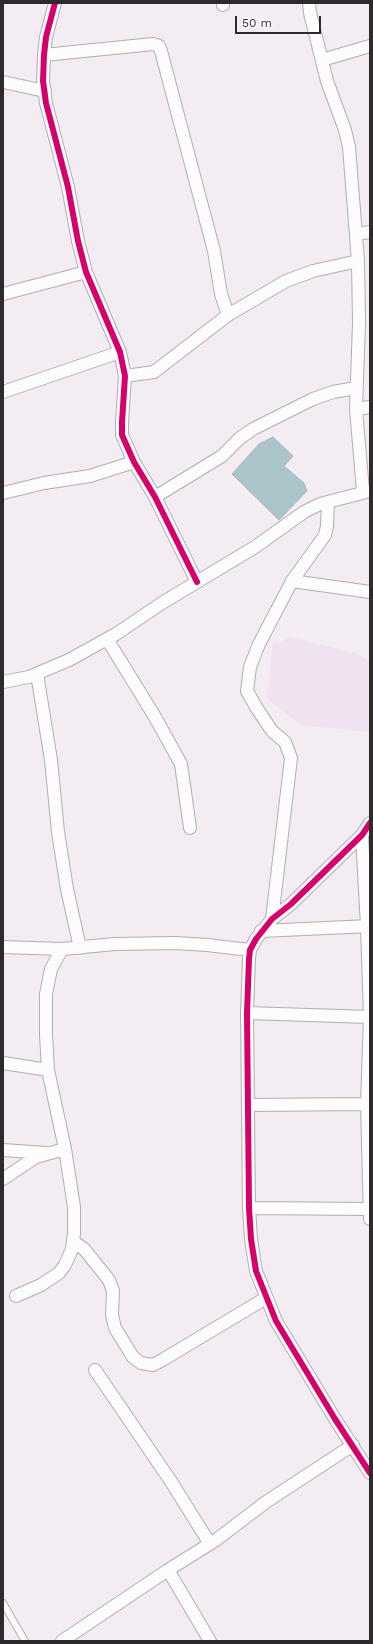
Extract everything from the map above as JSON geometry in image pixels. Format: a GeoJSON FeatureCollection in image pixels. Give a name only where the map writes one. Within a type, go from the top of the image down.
{"type":"FeatureCollection","features":[{"type":"Feature","properties":{"kind":"street"},"geometry":{"type":"LineString","coordinates":[[55,3],[47,33],[43,80],[53,131],[72,205],[78,241],[86,272],[120,352],[125,376],[122,435],[134,462],[155,496],[197,582]]}},
{"type":"Feature","properties":{"kind":"street"},"geometry":{"type":"LineString","coordinates":[[3,682],[29,677],[69,660],[107,639],[197,582],[255,548],[304,512],[320,504],[367,491],[356,409],[356,388],[365,322],[358,260],[349,147],[345,130],[327,81],[310,13],[309,3]]}},
{"type":"Feature","properties":{"kind":"street"},"geometry":{"type":"LineString","coordinates":[[44,55],[153,44],[159,46],[214,251],[221,294],[228,315]]}},
{"type":"Feature","properties":{"kind":"street"},"geometry":{"type":"LineString","coordinates":[[322,60],[370,46]]}},
{"type":"Feature","properties":{"kind":"street"},"geometry":{"type":"LineString","coordinates":[[3,82],[45,91]]}},
{"type":"Feature","properties":{"kind":"street"},"geometry":{"type":"LineString","coordinates":[[356,234],[370,232]]}},
{"type":"Feature","properties":{"kind":"street"},"geometry":{"type":"LineString","coordinates":[[125,376],[154,372],[228,315],[286,281],[313,271],[358,260]]}},
{"type":"Feature","properties":{"kind":"street"},"geometry":{"type":"LineString","coordinates":[[3,294],[86,272]]}},
{"type":"Feature","properties":{"kind":"street"},"geometry":{"type":"LineString","coordinates":[[3,391],[120,352]]}},
{"type":"Feature","properties":{"kind":"street"},"geometry":{"type":"LineString","coordinates":[[155,496],[222,456],[240,438],[253,429],[313,399],[333,392],[356,388]]}},
{"type":"Feature","properties":{"kind":"street"},"geometry":{"type":"LineString","coordinates":[[356,409],[370,407]]}},
{"type":"Feature","properties":{"kind":"street"},"geometry":{"type":"LineString","coordinates":[[3,493],[44,483],[90,476],[134,462]]}},
{"type":"Feature","properties":{"kind":"street"},"geometry":{"type":"LineString","coordinates":[[272,919],[291,758],[285,742],[272,731],[247,691],[250,667],[259,644],[292,580],[325,535],[328,502]]}},
{"type":"Feature","properties":{"kind":"street"},"geometry":{"type":"LineString","coordinates":[[292,580],[370,592]]}},
{"type":"Feature","properties":{"kind":"street"},"geometry":{"type":"LineString","coordinates":[[107,639],[155,717],[181,764],[190,828]]}},
{"type":"Feature","properties":{"kind":"street"},"geometry":{"type":"LineString","coordinates":[[37,674],[51,760],[58,832],[67,888],[80,948]]}},
{"type":"Feature","properties":{"kind":"street"},"geometry":{"type":"LineString","coordinates":[[367,828],[291,904],[272,919],[261,931],[250,950],[247,1013],[249,1208],[251,1239],[256,1271],[276,1321],[370,1472]]}},
{"type":"Feature","properties":{"kind":"street"},"geometry":{"type":"LineString","coordinates":[[249,1208],[370,1212],[368,1104],[370,1017],[367,828]]}},
{"type":"Feature","properties":{"kind":"street"},"geometry":{"type":"LineString","coordinates":[[261,931],[369,926]]}},
{"type":"Feature","properties":{"kind":"street"},"geometry":{"type":"LineString","coordinates":[[3,947],[62,949],[116,944],[176,943],[250,950]]}},
{"type":"Feature","properties":{"kind":"street"},"geometry":{"type":"LineString","coordinates":[[16,1296],[41,1285],[58,1273],[67,1259],[72,1248],[73,1241],[74,1207],[65,1149],[48,1070],[46,1035],[46,994],[51,968],[62,949]]}},
{"type":"Feature","properties":{"kind":"street"},"geometry":{"type":"LineString","coordinates":[[247,1013],[370,1017]]}},
{"type":"Feature","properties":{"kind":"street"},"geometry":{"type":"LineString","coordinates":[[3,1063],[48,1070]]}},
{"type":"Feature","properties":{"kind":"street"},"geometry":{"type":"LineString","coordinates":[[248,1106],[368,1104]]}},
{"type":"Feature","properties":{"kind":"street"},"geometry":{"type":"LineString","coordinates":[[3,1179],[36,1157],[65,1149]]}},
{"type":"Feature","properties":{"kind":"street"},"geometry":{"type":"LineString","coordinates":[[3,1150],[48,1153]]}},
{"type":"Feature","properties":{"kind":"street"},"geometry":{"type":"LineString","coordinates":[[73,1241],[84,1249],[109,1280],[113,1291],[112,1315],[115,1328],[133,1357],[141,1363],[147,1365],[158,1362],[266,1298]]}},
{"type":"Feature","properties":{"kind":"street"},"geometry":{"type":"LineString","coordinates":[[95,1370],[170,1480],[210,1544]]}},
{"type":"Feature","properties":{"kind":"street"},"geometry":{"type":"LineString","coordinates":[[62,1641],[168,1570],[210,1544],[266,1502],[352,1445]]}},
{"type":"Feature","properties":{"kind":"street"},"geometry":{"type":"LineString","coordinates":[[168,1570],[210,1641]]}},
{"type":"Feature","properties":{"kind":"lane"},"geometry":{"type":"LineString","coordinates":[[3,1603],[25,1641]]}},
{"type":"Feature","properties":{"kind":"shaded area"},"geometry":{"type":"Polygon","coordinates":[[[289,637],[358,654],[370,662],[370,732],[300,725],[267,698],[273,642],[280,643],[289,637]]]}},
{"type":"Feature","properties":{"kind":"building"},"geometry":{"type":"Polygon","coordinates":[[[273,437],[293,456],[284,466],[304,483],[307,491],[279,520],[232,474],[259,444],[273,437]]]}},
{"type":"Feature","properties":{"kind":"cycle path"},"geometry":{"type":"LineString","coordinates":[[55,3],[46,37],[44,55],[43,81],[46,103],[68,187],[78,241],[86,272],[120,352],[125,376],[122,435],[134,462],[155,497],[197,582]]}},
{"type":"Feature","properties":{"kind":"cycle path"},"geometry":{"type":"LineString","coordinates":[[370,823],[362,835],[291,904],[272,919],[256,939],[250,950],[247,1013],[249,1208],[251,1239],[256,1271],[276,1321],[335,1419],[370,1473]]}}]}
